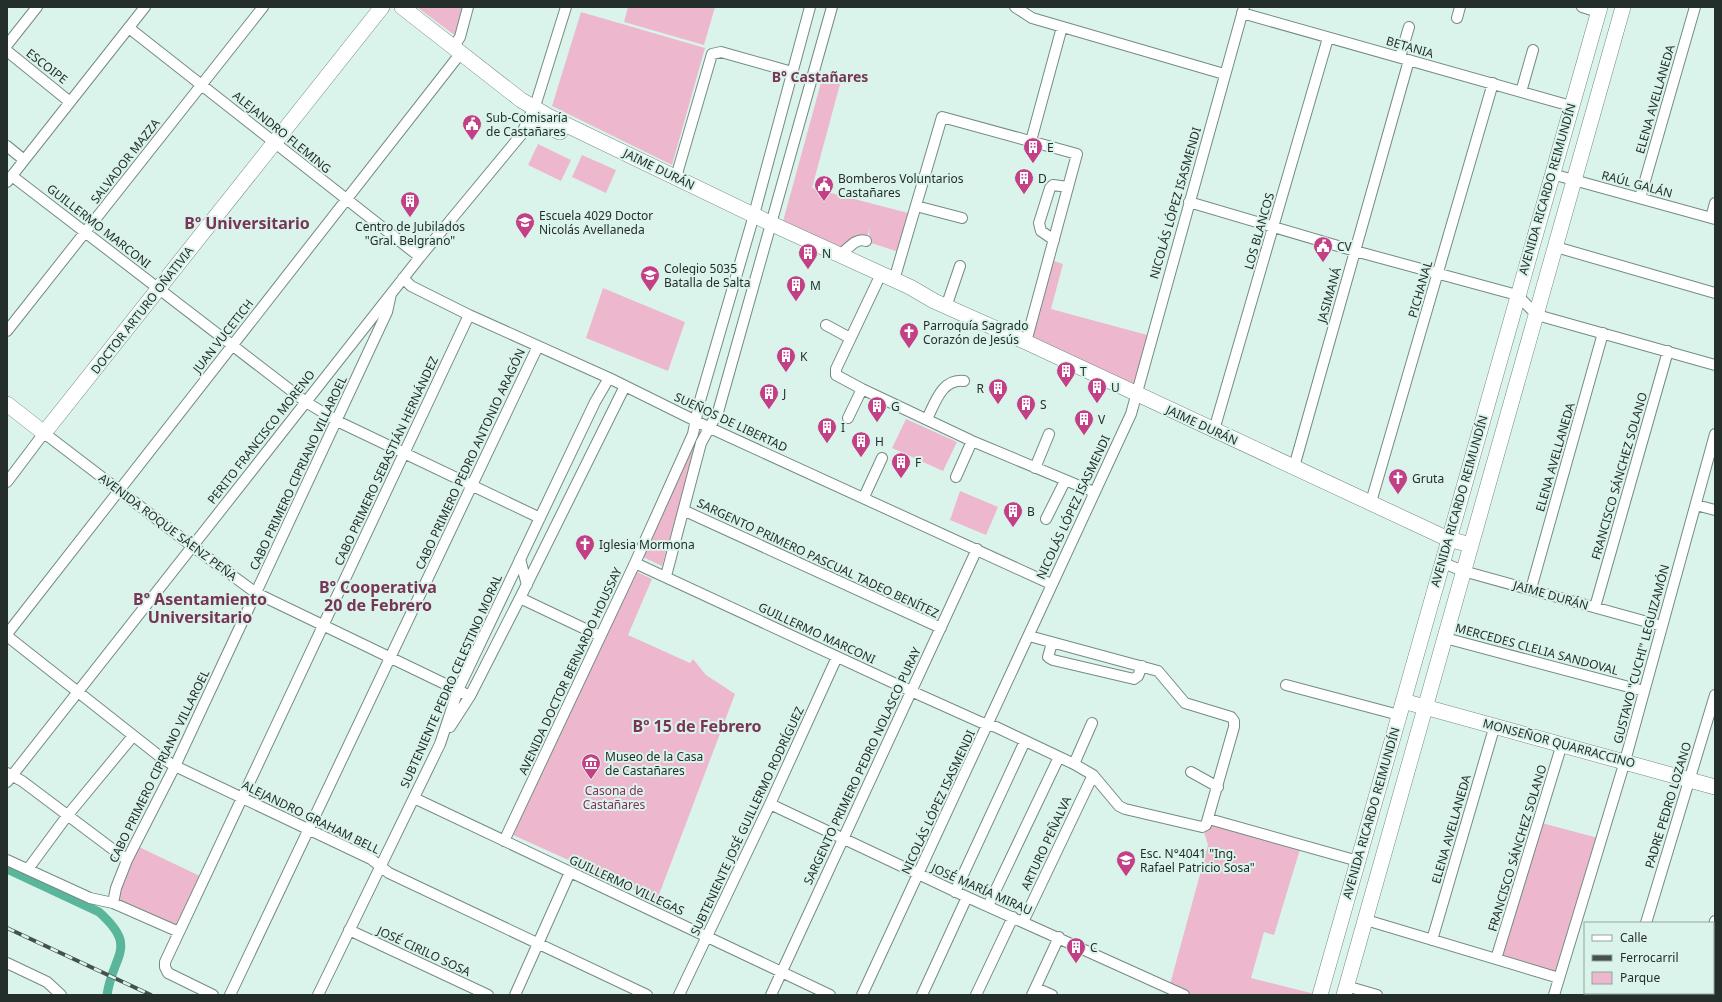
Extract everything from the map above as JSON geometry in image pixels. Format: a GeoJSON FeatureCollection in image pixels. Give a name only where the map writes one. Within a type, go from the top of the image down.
{"type":"FeatureCollection","features":[{"type":"Feature","properties":{"kind":"street"},"geometry":{"type":"LineString","coordinates":[[7,45],[37,7]]}},
{"type":"Feature","properties":{"kind":"street"},"geometry":{"type":"LineString","coordinates":[[9,179],[145,7]]}},
{"type":"Feature","properties":{"kind":"street","name":"SALVADOR MAZZA"},"geometry":{"type":"LineString","coordinates":[[7,331],[263,7]]}},
{"type":"Feature","properties":{"kind":"street","name":"DOCTOR ARTURO OÑATIVIA"},"geometry":{"type":"LineString","coordinates":[[7,482],[44,433],[382,7]]}},
{"type":"Feature","properties":{"kind":"street","name":"JAIME DURÁN"},"geometry":{"type":"LineString","coordinates":[[402,7],[456,51],[534,108],[676,177],[770,227],[1026,342],[1448,539],[1471,545]]}},
{"type":"Feature","properties":{"kind":"street","name":"JUAN VUCETICH"},"geometry":{"type":"LineString","coordinates":[[7,635],[346,200],[456,51],[468,7]]}},
{"type":"Feature","properties":{"kind":"street"},"geometry":{"type":"LineString","coordinates":[[554,7],[565,9]]}},
{"type":"Feature","properties":{"kind":"street","name":"AVENIDA DOCTOR BERNARDO HOUSSAY"},"geometry":{"type":"LineString","coordinates":[[504,841],[635,563],[693,434],[810,7]]}},
{"type":"Feature","properties":{"kind":"street"},"geometry":{"type":"LineString","coordinates":[[666,576],[701,443],[718,412],[832,7]]}},
{"type":"Feature","properties":{"kind":"street"},"geometry":{"type":"LineString","coordinates":[[1016,7],[1032,18],[1224,74]]}},
{"type":"Feature","properties":{"kind":"street"},"geometry":{"type":"LineString","coordinates":[[1458,18],[1460,7]]}},
{"type":"Feature","properties":{"kind":"street"},"geometry":{"type":"LineString","coordinates":[[1582,7],[1599,9]]}},
{"type":"Feature","properties":{"kind":"street","name":"AVENIDA RICARDO REIMUNDÍN"},"geometry":{"type":"LineString","coordinates":[[1345,990],[1624,7]]}},
{"type":"Feature","properties":{"kind":"street","name":"ELENA AVELLANEDA"},"geometry":{"type":"LineString","coordinates":[[1640,198],[1695,7]]}},
{"type":"Feature","properties":{"kind":"street","name":"PERITO FRANCISCO MORENO"},"geometry":{"type":"LineString","coordinates":[[9,777],[78,692],[403,278],[521,135],[534,108],[565,9]]}},
{"type":"Feature","properties":{"kind":"street","name":"AVENIDA RICARDO REIMUNDÍN"},"geometry":{"type":"LineString","coordinates":[[1320,995],[1441,562],[1599,9]]}},
{"type":"Feature","properties":{"kind":"street","name":"BETANIA"},"geometry":{"type":"LineString","coordinates":[[1243,10],[1328,38],[1404,58],[1571,106]]}},
{"type":"Feature","properties":{"kind":"street","name":"NICOLÁS LÓPEZ ISASMENDI"},"geometry":{"type":"LineString","coordinates":[[862,995],[919,875],[1029,636],[1051,584],[1131,414],[1224,74],[1243,10]]}},
{"type":"Feature","properties":{"kind":"street","name":"JASIMANÁ"},"geometry":{"type":"LineString","coordinates":[[1294,467],[1355,251],[1404,58],[1409,26]]}},
{"type":"Feature","properties":{"kind":"street"},"geometry":{"type":"LineString","coordinates":[[1031,142],[1062,27]]}},
{"type":"Feature","properties":{"kind":"street","name":"ALEJANDRO FLEMING"},"geometry":{"type":"LineString","coordinates":[[129,28],[420,257]]}},
{"type":"Feature","properties":{"kind":"street","name":"LOS BLANCOS"},"geometry":{"type":"LineString","coordinates":[[1214,430],[1328,38]]}},
{"type":"Feature","properties":{"kind":"street"},"geometry":{"type":"LineString","coordinates":[[1521,92],[1533,50]]}},
{"type":"Feature","properties":{"kind":"street","name":"ESCOIPE"},"geometry":{"type":"LineString","coordinates":[[7,52],[70,102]]}},
{"type":"Feature","properties":{"kind":"street"},"geometry":{"type":"LineString","coordinates":[[676,177],[712,54],[721,52],[792,72]]}},
{"type":"Feature","properties":{"kind":"street","name":"PICHANAL"},"geometry":{"type":"LineString","coordinates":[[1371,502],[1493,83]]}},
{"type":"Feature","properties":{"kind":"street"},"geometry":{"type":"LineString","coordinates":[[1026,342],[1077,154],[942,116],[916,206],[884,279],[850,338],[836,369],[836,375],[862,389],[972,441],[1094,492]]}},
{"type":"Feature","properties":{"kind":"street","name":"JAIME DURÁN"},"geometry":{"type":"LineString","coordinates":[[528,123],[550,127],[753,218]]}},
{"type":"Feature","properties":{"kind":"street"},"geometry":{"type":"LineString","coordinates":[[7,146],[24,160]]}},
{"type":"Feature","properties":{"kind":"street","name":"RAÚL GALÁN"},"geometry":{"type":"LineString","coordinates":[[1552,174],[1713,219]]}},
{"type":"Feature","properties":{"kind":"street","name":"GUILLERMO MARCONI"},"geometry":{"type":"LineString","coordinates":[[9,179],[86,232],[306,402],[337,421],[472,484],[540,518]]}},
{"type":"Feature","properties":{"kind":"street"},"geometry":{"type":"LineString","coordinates":[[1054,240],[1041,231],[1039,223],[1050,188],[1053,185],[1068,187]]}},
{"type":"Feature","properties":{"kind":"street"},"geometry":{"type":"LineString","coordinates":[[1189,202],[1355,251],[1438,272],[1517,295],[1537,315],[1715,364]]}},
{"type":"Feature","properties":{"kind":"street"},"geometry":{"type":"LineString","coordinates":[[1713,219],[1715,203]]}},
{"type":"Feature","properties":{"kind":"street"},"geometry":{"type":"LineString","coordinates":[[916,206],[962,218]]}},
{"type":"Feature","properties":{"kind":"street","name":"JAIME DURÁN"},"geometry":{"type":"LineString","coordinates":[[770,227],[840,255],[884,279]]}},
{"type":"Feature","properties":{"kind":"street"},"geometry":{"type":"LineString","coordinates":[[840,255],[856,242],[862,240],[866,242]]}},
{"type":"Feature","properties":{"kind":"street"},"geometry":{"type":"LineString","coordinates":[[1556,247],[1715,293]]}},
{"type":"Feature","properties":{"kind":"street"},"geometry":{"type":"LineString","coordinates":[[940,304],[960,266]]}},
{"type":"Feature","properties":{"kind":"street","name":"SUEÑOS DE LIBERTAD"},"geometry":{"type":"LineString","coordinates":[[403,278],[411,286],[469,315],[609,378],[710,428],[864,497],[1051,584]]}},
{"type":"Feature","properties":{"kind":"street","name":"CABO PRIMERO CIPRIANO VILLAROEL"},"geometry":{"type":"LineString","coordinates":[[112,903],[127,860],[175,766],[337,421],[387,312],[392,292]]}},
{"type":"Feature","properties":{"kind":"street","name":"CABO PRIMERO SEBASTIÁN HERNÁNDEZ"},"geometry":{"type":"LineString","coordinates":[[213,995],[168,972],[165,967],[165,962],[241,797],[469,315]]}},
{"type":"Feature","properties":{"kind":"street"},"geometry":{"type":"LineString","coordinates":[[826,325],[850,338]]}},
{"type":"Feature","properties":{"kind":"street","name":"ELENA AVELLANEDA"},"geometry":{"type":"LineString","coordinates":[[1531,589],[1603,333]]}},
{"type":"Feature","properties":{"kind":"street","name":"CABO PRIMERO PEDRO ANTONIO ARAGÓN"},"geometry":{"type":"LineString","coordinates":[[230,995],[538,346]]}},
{"type":"Feature","properties":{"kind":"street","name":"FRANCISCO SÁNCHEZ SOLANO"},"geometry":{"type":"LineString","coordinates":[[1594,607],[1668,351]]}},
{"type":"Feature","properties":{"kind":"street","name":"SUBTENIENTE PEDRO CELESTINO MORAL"},"geometry":{"type":"LineString","coordinates":[[318,995],[440,744],[458,690],[595,402],[609,378]]}},
{"type":"Feature","properties":{"kind":"street"},"geometry":{"type":"LineString","coordinates":[[927,419],[944,387],[950,382],[964,381]]}},
{"type":"Feature","properties":{"kind":"street"},"geometry":{"type":"LineString","coordinates":[[440,744],[470,696],[626,386]]}},
{"type":"Feature","properties":{"kind":"street"},"geometry":{"type":"LineString","coordinates":[[848,418],[862,389]]}},
{"type":"Feature","properties":{"kind":"street","name":"AVENIDA ROQUE SÁENZ PEÑA"},"geometry":{"type":"LineString","coordinates":[[7,404],[192,546],[256,593],[470,696]]}},
{"type":"Feature","properties":{"kind":"street"},"geometry":{"type":"LineString","coordinates":[[1034,468],[1049,434]]}},
{"type":"Feature","properties":{"kind":"street","name":"GUSTAVO \"CUCHI\" LEGUIZAMÓN"},"geometry":{"type":"LineString","coordinates":[[1554,995],[1625,761],[1715,437]]}},
{"type":"Feature","properties":{"kind":"street"},"geometry":{"type":"LineString","coordinates":[[956,477],[972,441]]}},
{"type":"Feature","properties":{"kind":"street"},"geometry":{"type":"LineString","coordinates":[[864,497],[882,458]]}},
{"type":"Feature","properties":{"kind":"street"},"geometry":{"type":"LineString","coordinates":[[558,480],[578,481]]}},
{"type":"Feature","properties":{"kind":"street"},"geometry":{"type":"LineString","coordinates":[[1046,519],[1065,480]]}},
{"type":"Feature","properties":{"kind":"street"},"geometry":{"type":"LineString","coordinates":[[1696,505],[1715,510]]}},
{"type":"Feature","properties":{"kind":"street","name":"SARGENTO PRIMERO PASCUAL TADEO BENÍTEZ"},"geometry":{"type":"LineString","coordinates":[[684,511],[941,628]]}},
{"type":"Feature","properties":{"kind":"street","name":"SARGENTO PRIMERO PEDRO NOLASCO PURAY"},"geometry":{"type":"LineString","coordinates":[[771,995],[910,691],[977,549]]}},
{"type":"Feature","properties":{"kind":"street"},"geometry":{"type":"LineString","coordinates":[[520,559],[527,585]]}},
{"type":"Feature","properties":{"kind":"street","name":"JAIME DURÁN"},"geometry":{"type":"LineString","coordinates":[[1441,562],[1463,571],[1662,626]]}},
{"type":"Feature","properties":{"kind":"street","name":"GUILLERMO MARCONI"},"geometry":{"type":"LineString","coordinates":[[635,563],[666,576],[910,691],[987,725],[996,727],[1074,764],[1093,775],[1119,806],[1125,809],[1202,827],[1206,825],[1209,819]]}},
{"type":"Feature","properties":{"kind":"street"},"geometry":{"type":"LineString","coordinates":[[520,598],[600,636]]}},
{"type":"Feature","properties":{"kind":"street","name":"ALEJANDRO GRAHAM BELL"},"geometry":{"type":"LineString","coordinates":[[7,635],[133,736],[175,766],[371,859],[389,873],[647,995]]}},
{"type":"Feature","properties":{"kind":"street"},"geometry":{"type":"LineString","coordinates":[[1029,636],[1142,666],[1162,674],[1185,703],[1226,714],[1234,721],[1234,727],[1209,819],[1358,861]]}},
{"type":"Feature","properties":{"kind":"street","name":"MERCEDES CLELIA SANDOVAL"},"geometry":{"type":"LineString","coordinates":[[1445,638],[1644,691]]}},
{"type":"Feature","properties":{"kind":"street"},"geometry":{"type":"LineString","coordinates":[[1052,643],[1048,657],[1053,660],[1134,679],[1138,676],[1142,666]]}},
{"type":"Feature","properties":{"kind":"street","name":"SUBTENIENTE JOSÉ GUILLERMO RODRÍGUEZ"},"geometry":{"type":"LineString","coordinates":[[679,995],[770,804],[837,657]]}},
{"type":"Feature","properties":{"kind":"street"},"geometry":{"type":"LineString","coordinates":[[1286,685],[1399,715]]}},
{"type":"Feature","properties":{"kind":"street","name":"PADRE PEDRO LOZANO"},"geometry":{"type":"LineString","coordinates":[[1646,922],[1688,779],[1692,772],[1715,695]]}},
{"type":"Feature","properties":{"kind":"street","name":"MONSEÑOR QUARRACCINO"},"geometry":{"type":"LineString","coordinates":[[1403,700],[1715,787]]}},
{"type":"Feature","properties":{"kind":"street"},"geometry":{"type":"LineString","coordinates":[[1074,764],[1092,723]]}},
{"type":"Feature","properties":{"kind":"street","name":"ELENA AVELLANEDA"},"geometry":{"type":"LineString","coordinates":[[1432,940],[1495,725]]}},
{"type":"Feature","properties":{"kind":"street"},"geometry":{"type":"LineString","coordinates":[[28,869],[68,816],[133,736]]}},
{"type":"Feature","properties":{"kind":"street"},"geometry":{"type":"LineString","coordinates":[[955,892],[1025,741]]}},
{"type":"Feature","properties":{"kind":"street","name":"FRANCISCO SÁNCHEZ SOLANO"},"geometry":{"type":"LineString","coordinates":[[1496,959],[1562,744]]}},
{"type":"Feature","properties":{"kind":"street"},"geometry":{"type":"LineString","coordinates":[[988,906],[1059,758]]}},
{"type":"Feature","properties":{"kind":"street"},"geometry":{"type":"LineString","coordinates":[[1191,772],[1218,788]]}},
{"type":"Feature","properties":{"kind":"street","name":"ARTURO PEÑALVA"},"geometry":{"type":"LineString","coordinates":[[1023,922],[1093,775]]}},
{"type":"Feature","properties":{"kind":"street"},"geometry":{"type":"LineString","coordinates":[[9,777],[22,781],[127,860]]}},
{"type":"Feature","properties":{"kind":"street","name":"GUILLERMO VILLEGAS"},"geometry":{"type":"LineString","coordinates":[[414,798],[830,995]]}},
{"type":"Feature","properties":{"kind":"street","name":"JOSÉ MARÍA MIRAU"},"geometry":{"type":"LineString","coordinates":[[770,804],[955,892],[1059,937],[1184,995]]}},
{"type":"Feature","properties":{"kind":"street"},"geometry":{"type":"LineString","coordinates":[[7,860],[90,898],[112,903],[179,932]]}},
{"type":"Feature","properties":{"kind":"street"},"geometry":{"type":"LineString","coordinates":[[514,995],[539,943],[570,872]]}},
{"type":"Feature","properties":{"kind":"street"},"geometry":{"type":"LineString","coordinates":[[922,995],[967,897]]}},
{"type":"Feature","properties":{"kind":"street"},"geometry":{"type":"LineString","coordinates":[[976,995],[1013,917]]}},
{"type":"Feature","properties":{"kind":"street"},"geometry":{"type":"LineString","coordinates":[[1366,920],[1559,978]]}},
{"type":"Feature","properties":{"kind":"street","name":"JOSÉ CIRILO SOSA"},"geometry":{"type":"LineString","coordinates":[[349,930],[488,995]]}},
{"type":"Feature","properties":{"kind":"street"},"geometry":{"type":"LineString","coordinates":[[1052,995],[1034,991],[1059,937]]}},
{"type":"Feature","properties":{"kind":"street"},"geometry":{"type":"LineString","coordinates":[[7,963],[47,982],[61,995]]}},
{"type":"Feature","properties":{"kind":"street"},"geometry":{"type":"LineString","coordinates":[[1345,990],[1377,995]]}},
{"type":"Feature","properties":{"kind":"green space"},"geometry":{"type":"Polygon","coordinates":[[[417,7],[466,7],[457,37],[417,7]]]}},
{"type":"Feature","properties":{"kind":"green space"},"geometry":{"type":"Polygon","coordinates":[[[628,7],[715,7],[704,45],[624,22],[628,7]]]}},
{"type":"Feature","properties":{"kind":"green space"},"geometry":{"type":"Polygon","coordinates":[[[581,12],[705,48],[672,165],[552,106],[581,12]]]}},
{"type":"Feature","properties":{"kind":"green space"},"geometry":{"type":"Polygon","coordinates":[[[822,79],[840,84],[812,188],[912,214],[902,253],[868,242],[870,228],[866,241],[840,255],[782,225],[822,79]]]}},
{"type":"Feature","properties":{"kind":"green space"},"geometry":{"type":"Polygon","coordinates":[[[538,144],[571,160],[561,181],[528,165],[538,144]]]}},
{"type":"Feature","properties":{"kind":"green space"},"geometry":{"type":"Polygon","coordinates":[[[582,155],[616,170],[606,193],[572,177],[582,155]]]}},
{"type":"Feature","properties":{"kind":"green space"},"geometry":{"type":"Polygon","coordinates":[[[1048,259],[1063,264],[1051,309],[1151,336],[1136,394],[1028,343],[1048,259]]]}},
{"type":"Feature","properties":{"kind":"green space"},"geometry":{"type":"Polygon","coordinates":[[[603,288],[685,322],[668,371],[586,338],[603,288]]]}},
{"type":"Feature","properties":{"kind":"green space"},"geometry":{"type":"Polygon","coordinates":[[[906,419],[957,442],[943,471],[892,448],[906,419]]]}},
{"type":"Feature","properties":{"kind":"green space"},"geometry":{"type":"Polygon","coordinates":[[[691,447],[694,451],[662,566],[641,556],[691,447]]]}},
{"type":"Feature","properties":{"kind":"green space"},"geometry":{"type":"Polygon","coordinates":[[[960,491],[998,507],[986,535],[950,520],[960,491]]]}},
{"type":"Feature","properties":{"kind":"green space","name":"Casona de Castañares"},"geometry":{"type":"Polygon","coordinates":[[[637,572],[652,579],[628,635],[690,663],[693,659],[706,675],[735,694],[657,900],[513,835],[637,572]]]}},
{"type":"Feature","properties":{"kind":"green space"},"geometry":{"type":"Polygon","coordinates":[[[1209,819],[1301,846],[1274,935],[1264,932],[1251,978],[1319,995],[1185,995],[1169,988],[1208,845],[1203,829],[1209,819]]]}},
{"type":"Feature","properties":{"kind":"green space"},"geometry":{"type":"Polygon","coordinates":[[[1538,822],[1602,839],[1559,978],[1496,959],[1538,822]]]}},
{"type":"Feature","properties":{"kind":"green space"},"geometry":{"type":"Polygon","coordinates":[[[135,845],[204,878],[179,932],[113,903],[135,845]]]}},
{"type":"Feature","properties":{"kind":"waterway"},"geometry":{"type":"LineString","coordinates":[[7,869],[99,912],[111,924],[118,934],[121,943],[118,960],[110,981],[107,995]]}},
{"type":"Feature","properties":{"kind":"railway"},"geometry":{"type":"LineString","coordinates":[[7,928],[151,995]]}},
{"type":"Feature","properties":{"kind":"place","name":"Sub-Comisaría de Castañares"},"geometry":{"type":"Point","coordinates":[472,141]}},
{"type":"Feature","properties":{"kind":"place","name":"E"},"geometry":{"type":"Point","coordinates":[1033,164]}},
{"type":"Feature","properties":{"kind":"place","name":"D"},"geometry":{"type":"Point","coordinates":[1024,195]}},
{"type":"Feature","properties":{"kind":"place","name":"Bomberos Voluntarios Castañares"},"geometry":{"type":"Point","coordinates":[824,202]}},
{"type":"Feature","properties":{"kind":"place","name":"Centro de Jubilados \"Gral. Belgrano\""},"geometry":{"type":"Point","coordinates":[410,218]}},
{"type":"Feature","properties":{"kind":"place","name":"Escuela 4029 Doctor Nicolás Avellaneda"},"geometry":{"type":"Point","coordinates":[525,239]}},
{"type":"Feature","properties":{"kind":"place","name":"CV"},"geometry":{"type":"Point","coordinates":[1323,263]}},
{"type":"Feature","properties":{"kind":"place","name":"N"},"geometry":{"type":"Point","coordinates":[808,270]}},
{"type":"Feature","properties":{"kind":"place","name":"Colegio 5035 Batalla de Salta"},"geometry":{"type":"Point","coordinates":[650,292]}},
{"type":"Feature","properties":{"kind":"place","name":"M"},"geometry":{"type":"Point","coordinates":[796,302]}},
{"type":"Feature","properties":{"kind":"place","name":"Parroquía Sagrado Corazón de Jesús"},"geometry":{"type":"Point","coordinates":[909,349]}},
{"type":"Feature","properties":{"kind":"place","name":"K"},"geometry":{"type":"Point","coordinates":[786,373]}},
{"type":"Feature","properties":{"kind":"place","name":"T"},"geometry":{"type":"Point","coordinates":[1066,388]}},
{"type":"Feature","properties":{"kind":"place","name":"U"},"geometry":{"type":"Point","coordinates":[1097,404]}},
{"type":"Feature","properties":{"kind":"place","name":"R"},"geometry":{"type":"Point","coordinates":[998,405]}},
{"type":"Feature","properties":{"kind":"place","name":"J"},"geometry":{"type":"Point","coordinates":[769,410]}},
{"type":"Feature","properties":{"kind":"place","name":"S"},"geometry":{"type":"Point","coordinates":[1026,421]}},
{"type":"Feature","properties":{"kind":"place","name":"G"},"geometry":{"type":"Point","coordinates":[877,423]}},
{"type":"Feature","properties":{"kind":"place","name":"V"},"geometry":{"type":"Point","coordinates":[1084,436]}},
{"type":"Feature","properties":{"kind":"place","name":"I"},"geometry":{"type":"Point","coordinates":[827,444]}},
{"type":"Feature","properties":{"kind":"place","name":"H"},"geometry":{"type":"Point","coordinates":[861,458]}},
{"type":"Feature","properties":{"kind":"place","name":"F"},"geometry":{"type":"Point","coordinates":[901,479]}},
{"type":"Feature","properties":{"kind":"place","name":"Gruta"},"geometry":{"type":"Point","coordinates":[1398,495]}},
{"type":"Feature","properties":{"kind":"place","name":"B"},"geometry":{"type":"Point","coordinates":[1013,528]}},
{"type":"Feature","properties":{"kind":"place","name":"Iglesia Mormona"},"geometry":{"type":"Point","coordinates":[585,561]}},
{"type":"Feature","properties":{"kind":"place","name":"Museo de la Casa de Castañares"},"geometry":{"type":"Point","coordinates":[591,780]}},
{"type":"Feature","properties":{"kind":"place","name":"Esc. N°4041 \"Ing. Rafael Patricio Sosa\""},"geometry":{"type":"Point","coordinates":[1126,877]}},
{"type":"Feature","properties":{"kind":"place","name":"C"},"geometry":{"type":"Point","coordinates":[1076,964]}},
{"type":"Feature","properties":{"kind":"district","name":"B° Castañares"},"geometry":{"type":"Point","coordinates":[820,76]}},
{"type":"Feature","properties":{"kind":"district","name":"Bº Universitario"},"geometry":{"type":"Point","coordinates":[247,223]}},
{"type":"Feature","properties":{"kind":"district","name":"Bº Cooperativa 20 de Febrero"},"geometry":{"type":"Point","coordinates":[378,596]}},
{"type":"Feature","properties":{"kind":"district","name":"Bº Asentamiento Universitario"},"geometry":{"type":"Point","coordinates":[200,608]}},
{"type":"Feature","properties":{"kind":"district","name":"Bº 15 de Febrero"},"geometry":{"type":"Point","coordinates":[697,726]}}]}
